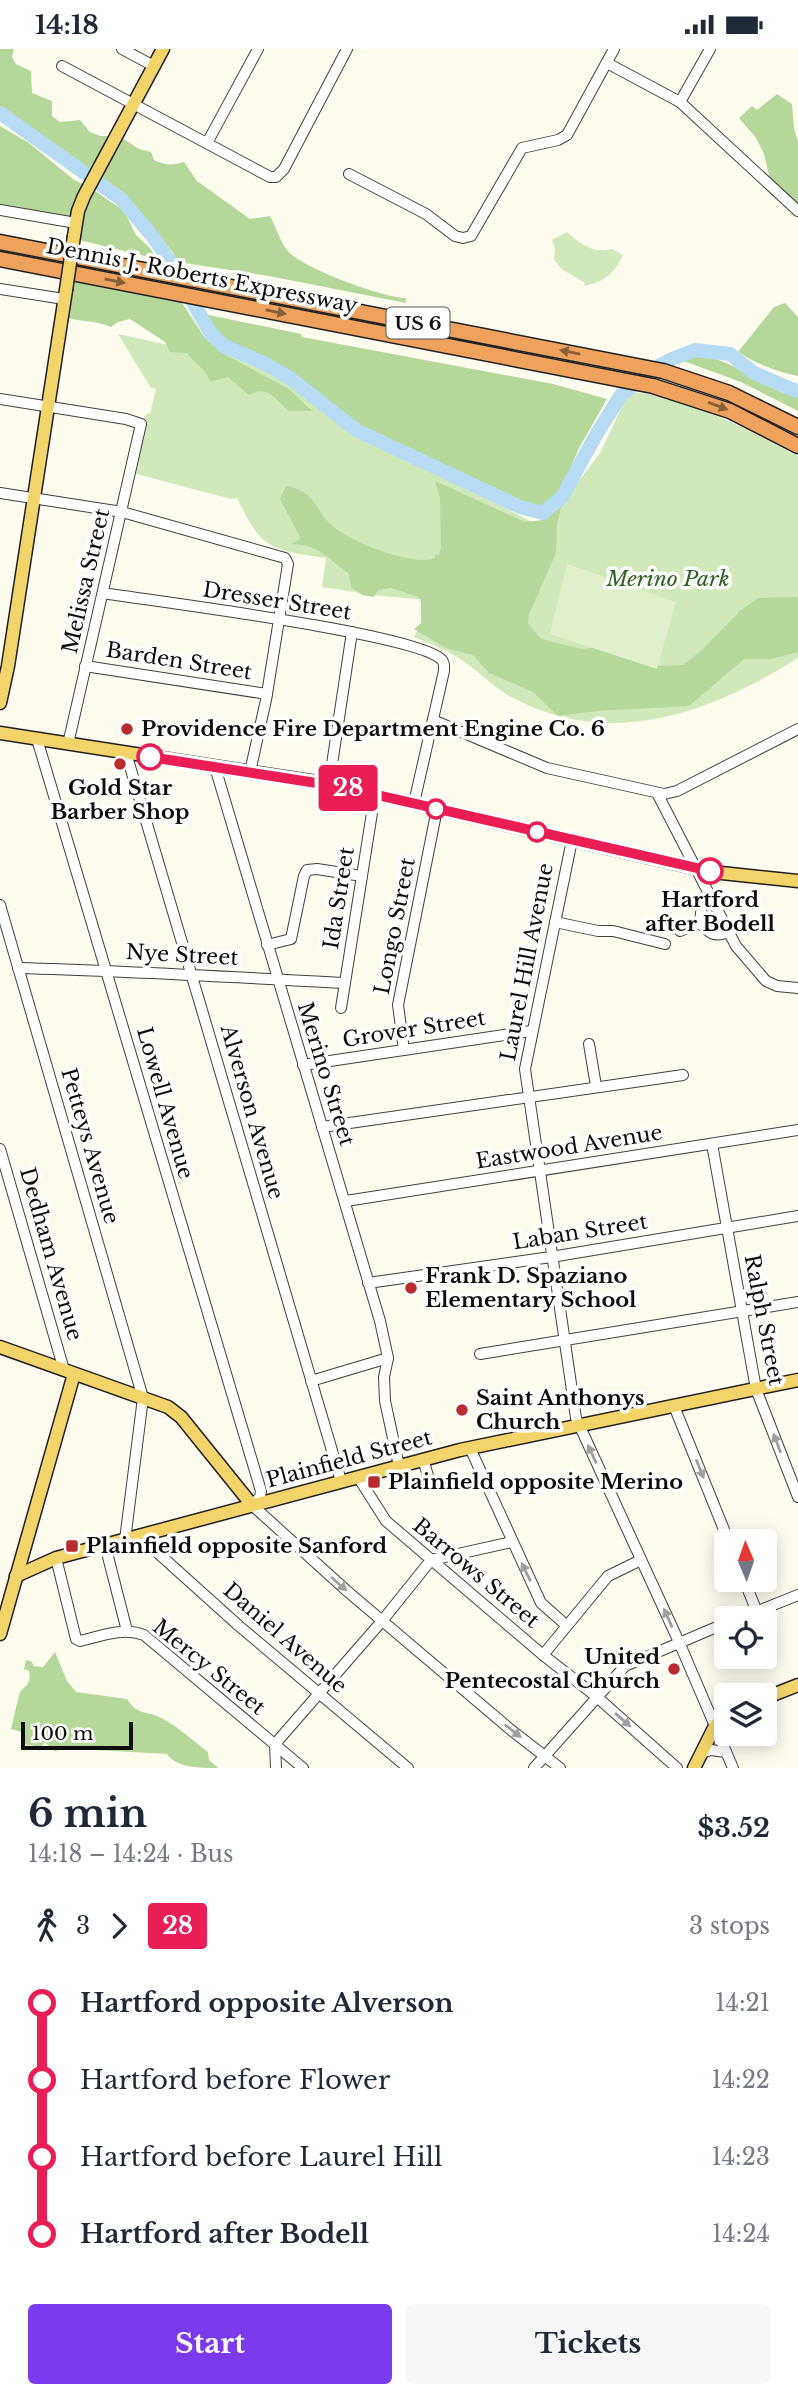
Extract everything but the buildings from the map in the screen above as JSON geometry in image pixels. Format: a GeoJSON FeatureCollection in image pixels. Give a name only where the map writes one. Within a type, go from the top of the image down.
{"type":"FeatureCollection","features":[{"type":"Feature","properties":{"kind":"highway","name":"Dennis J. Roberts Expressway"},"geometry":{"type":"LineString","coordinates":[[0,241],[669,372],[742,398],[798,427]]}},
{"type":"Feature","properties":{"kind":"highway","name":"Dennis J. Roberts Expressway"},"geometry":{"type":"LineString","coordinates":[[0,259],[653,386],[730,411],[798,446]]}},
{"type":"Feature","properties":{"kind":"main road"},"geometry":{"type":"LineString","coordinates":[[0,703],[8,666],[76,223],[82,201],[163,49]]}},
{"type":"Feature","properties":{"kind":"main road"},"geometry":{"type":"LineString","coordinates":[[0,733],[329,785],[695,868],[798,881]]}},
{"type":"Feature","properties":{"kind":"main road"},"geometry":{"type":"LineString","coordinates":[[0,1347],[168,1407],[181,1417],[252,1505]]}},
{"type":"Feature","properties":{"kind":"main road"},"geometry":{"type":"LineString","coordinates":[[0,1634],[69,1372]]}},
{"type":"Feature","properties":{"kind":"main road","name":"Plainfield Street"},"geometry":{"type":"LineString","coordinates":[[16,1576],[56,1558],[423,1459],[798,1380]]}},
{"type":"Feature","properties":{"kind":"main road"},"geometry":{"type":"LineString","coordinates":[[777,1693],[798,1685]]}},
{"type":"Feature","properties":{"kind":"main road"},"geometry":{"type":"LineString","coordinates":[[694,1768],[714,1728]]}},
{"type":"Feature","properties":{"kind":"street"},"geometry":{"type":"LineString","coordinates":[[122,49],[154,66]]}},
{"type":"Feature","properties":{"kind":"street"},"geometry":{"type":"LineString","coordinates":[[208,143],[258,49]]}},
{"type":"Feature","properties":{"kind":"street"},"geometry":{"type":"LineString","coordinates":[[62,66],[270,177],[276,177],[284,169],[347,49]]}},
{"type":"Feature","properties":{"kind":"street"},"geometry":{"type":"LineString","coordinates":[[349,174],[426,214],[455,236],[471,236],[522,148],[558,141],[567,135],[614,49]]}},
{"type":"Feature","properties":{"kind":"street"},"geometry":{"type":"LineString","coordinates":[[680,102],[710,49]]}},
{"type":"Feature","properties":{"kind":"street"},"geometry":{"type":"LineString","coordinates":[[607,63],[680,102],[798,211]]}},
{"type":"Feature","properties":{"kind":"street"},"geometry":{"type":"LineString","coordinates":[[0,210],[76,223]]}},
{"type":"Feature","properties":{"kind":"street"},"geometry":{"type":"LineString","coordinates":[[0,289],[65,294]]}},
{"type":"Feature","properties":{"kind":"street"},"geometry":{"type":"LineString","coordinates":[[0,399],[48,406]]}},
{"type":"Feature","properties":{"kind":"street","name":"Melissa Street"},"geometry":{"type":"LineString","coordinates":[[48,406],[141,424],[68,744]]}},
{"type":"Feature","properties":{"kind":"street"},"geometry":{"type":"LineString","coordinates":[[0,493],[121,512],[286,559],[288,564],[267,694],[250,772]]}},
{"type":"Feature","properties":{"kind":"street","name":"Dresser Street"},"geometry":{"type":"LineString","coordinates":[[103,593],[352,632],[412,646],[442,660],[444,671],[433,720]]}},
{"type":"Feature","properties":{"kind":"street"},"geometry":{"type":"LineString","coordinates":[[329,785],[352,632]]}},
{"type":"Feature","properties":{"kind":"street","name":"Barden Street"},"geometry":{"type":"LineString","coordinates":[[85,666],[267,694]]}},
{"type":"Feature","properties":{"kind":"street"},"geometry":{"type":"LineString","coordinates":[[414,803],[433,720],[547,768],[657,793],[677,791],[798,729]]}},
{"type":"Feature","properties":{"kind":"street","name":"Lowell Avenue"},"geometry":{"type":"LineString","coordinates":[[37,739],[261,1491],[261,1497],[252,1505]]}},
{"type":"Feature","properties":{"kind":"street","name":"Alverson Avenue"},"geometry":{"type":"LineString","coordinates":[[126,753],[341,1481]]}},
{"type":"Feature","properties":{"kind":"street","name":"Merino Street"},"geometry":{"type":"LineString","coordinates":[[215,767],[380,1321],[388,1359],[384,1377],[385,1393],[399,1466]]}},
{"type":"Feature","properties":{"kind":"street"},"geometry":{"type":"LineString","coordinates":[[657,793],[739,951],[763,979],[773,985],[798,988]]}},
{"type":"Feature","properties":{"kind":"street","name":"Ida Street"},"geometry":{"type":"LineString","coordinates":[[341,1009],[375,795]]}},
{"type":"Feature","properties":{"kind":"street","name":"Longo Street"},"geometry":{"type":"LineString","coordinates":[[404,1050],[398,1005],[437,809]]}},
{"type":"Feature","properties":{"kind":"street","name":"Laurel Hill Avenue"},"geometry":{"type":"LineString","coordinates":[[572,840],[525,1069],[576,1418],[714,1724]]}},
{"type":"Feature","properties":{"kind":"street"},"geometry":{"type":"LineString","coordinates":[[267,945],[291,939],[307,870],[362,876]]}},
{"type":"Feature","properties":{"kind":"street"},"geometry":{"type":"LineString","coordinates":[[709,896],[702,904],[700,923],[716,936],[728,933]]}},
{"type":"Feature","properties":{"kind":"street","name":"Petteys Avenue"},"geometry":{"type":"LineString","coordinates":[[0,905],[143,1398]]}},
{"type":"Feature","properties":{"kind":"street"},"geometry":{"type":"LineString","coordinates":[[555,922],[598,931],[613,931],[665,944]]}},
{"type":"Feature","properties":{"kind":"street"},"geometry":{"type":"LineString","coordinates":[[680,931],[700,923]]}},
{"type":"Feature","properties":{"kind":"street","name":"Nye Street"},"geometry":{"type":"LineString","coordinates":[[18,968],[105,969],[192,976],[344,982]]}},
{"type":"Feature","properties":{"kind":"street","name":"Grover Street"},"geometry":{"type":"LineString","coordinates":[[303,1065],[531,1031]]}},
{"type":"Feature","properties":{"kind":"street"},"geometry":{"type":"LineString","coordinates":[[589,1044],[596,1086]]}},
{"type":"Feature","properties":{"kind":"street"},"geometry":{"type":"LineString","coordinates":[[322,1127],[683,1075]]}},
{"type":"Feature","properties":{"kind":"street","name":"Eastwood Avenue"},"geometry":{"type":"LineString","coordinates":[[346,1201],[798,1131]]}},
{"type":"Feature","properties":{"kind":"street","name":"Ralph Street"},"geometry":{"type":"LineString","coordinates":[[712,1144],[756,1389],[798,1497]]}},
{"type":"Feature","properties":{"kind":"street","name":"Dedham Avenue"},"geometry":{"type":"LineString","coordinates":[[0,1149],[69,1372]]}},
{"type":"Feature","properties":{"kind":"street","name":"Laban Street"},"geometry":{"type":"LineString","coordinates":[[368,1283],[551,1257],[798,1216]]}},
{"type":"Feature","properties":{"kind":"street"},"geometry":{"type":"LineString","coordinates":[[480,1354],[798,1303]]}},
{"type":"Feature","properties":{"kind":"street"},"geometry":{"type":"LineString","coordinates":[[312,1381],[388,1359]]}},
{"type":"Feature","properties":{"kind":"street"},"geometry":{"type":"LineString","coordinates":[[125,1539],[143,1398]]}},
{"type":"Feature","properties":{"kind":"street"},"geometry":{"type":"LineString","coordinates":[[674,1406],[724,1529]]}},
{"type":"Feature","properties":{"kind":"street"},"geometry":{"type":"LineString","coordinates":[[470,1448],[541,1603],[566,1625]]}},
{"type":"Feature","properties":{"kind":"street"},"geometry":{"type":"LineString","coordinates":[[423,1459],[431,1486]]}},
{"type":"Feature","properties":{"kind":"street"},"geometry":{"type":"LineString","coordinates":[[243,1493],[256,1477]]}},
{"type":"Feature","properties":{"kind":"street","name":"Barrows Street"},"geometry":{"type":"LineString","coordinates":[[358,1477],[386,1521],[543,1655],[597,1697],[677,1768]]}},
{"type":"Feature","properties":{"kind":"street"},"geometry":{"type":"LineString","coordinates":[[252,1505],[382,1621],[560,1768]]}},
{"type":"Feature","properties":{"kind":"street","name":"Daniel Avenue"},"geometry":{"type":"LineString","coordinates":[[139,1536],[408,1768]]}},
{"type":"Feature","properties":{"kind":"street"},"geometry":{"type":"LineString","coordinates":[[275,1768],[275,1744],[431,1560],[512,1542]]}},
{"type":"Feature","properties":{"kind":"street"},"geometry":{"type":"LineString","coordinates":[[105,1545],[127,1631]]}},
{"type":"Feature","properties":{"kind":"street","name":"Mercy Street"},"geometry":{"type":"LineString","coordinates":[[56,1558],[74,1632],[80,1641],[127,1631],[144,1635],[303,1768]]}},
{"type":"Feature","properties":{"kind":"street"},"geometry":{"type":"LineString","coordinates":[[543,1655],[608,1576],[641,1560]]}},
{"type":"Feature","properties":{"kind":"street"},"geometry":{"type":"LineString","coordinates":[[771,1606],[798,1595]]}},
{"type":"Feature","properties":{"kind":"street"},"geometry":{"type":"LineString","coordinates":[[534,1768],[625,1666],[714,1628]]}},
{"type":"Feature","properties":{"kind":"street","name":"Laurel Hill Avenue"},"geometry":{"type":"LineString","coordinates":[[723,1746],[733,1768]]}},
{"type":"Feature","properties":{"kind":"street"},"geometry":{"type":"LineString","coordinates":[[701,1753],[711,1750],[726,1752]]}},
{"type":"Feature","properties":{"kind":"green space"},"geometry":{"type":"Polygon","coordinates":[[[0,49],[14,49],[12,57],[16,64],[31,71],[32,93],[52,101],[52,116],[60,122],[80,120],[90,132],[100,136],[119,136],[139,149],[151,152],[154,160],[158,162],[184,162],[197,181],[250,219],[270,216],[287,250],[295,257],[344,281],[406,298],[406,303],[269,276],[178,262],[172,251],[125,197],[98,175],[74,165],[0,110],[0,49]]]}},
{"type":"Feature","properties":{"kind":"green space"},"geometry":{"type":"Polygon","coordinates":[[[777,94],[792,104],[798,142],[798,216],[773,193],[764,154],[756,138],[739,118],[752,106],[757,110],[777,94]]]}},
{"type":"Feature","properties":{"kind":"green space"},"geometry":{"type":"Polygon","coordinates":[[[0,126],[29,143],[73,179],[124,211],[136,235],[157,259],[75,239],[75,227],[0,213],[0,126]]]}},
{"type":"Feature","properties":{"kind":"green space"},"geometry":{"type":"Polygon","coordinates":[[[567,232],[587,247],[612,249],[623,255],[608,276],[585,286],[584,282],[563,270],[554,260],[552,240],[567,232]]]}},
{"type":"Feature","properties":{"kind":"green space"},"geometry":{"type":"Polygon","coordinates":[[[68,275],[177,295],[205,338],[220,352],[289,389],[312,411],[289,411],[266,392],[249,395],[228,377],[210,382],[187,353],[170,352],[165,342],[130,319],[111,327],[64,317],[68,275]]]}},
{"type":"Feature","properties":{"kind":"green space"},"geometry":{"type":"Polygon","coordinates":[[[785,303],[798,317],[798,376],[767,367],[738,352],[774,307],[785,303]]]}},
{"type":"Feature","properties":{"kind":"green space"},"geometry":{"type":"Polygon","coordinates":[[[204,314],[301,334],[302,337],[553,384],[607,399],[579,448],[560,493],[554,501],[541,509],[531,509],[509,502],[349,420],[333,410],[320,394],[275,363],[217,335],[204,314]]]}},
{"type":"Feature","properties":{"kind":"green space","name":"Merino Park"},"geometry":{"type":"Polygon","coordinates":[[[118,334],[187,349],[245,335],[337,418],[543,528],[600,453],[629,392],[673,400],[737,425],[798,456],[798,658],[731,695],[695,709],[660,718],[623,723],[587,721],[550,713],[513,698],[457,657],[414,637],[432,604],[430,600],[322,587],[326,558],[293,553],[264,540],[237,498],[231,499],[133,473],[140,422],[150,414],[156,389],[151,388],[118,334]]]}},
{"type":"Feature","properties":{"kind":"green space"},"geometry":{"type":"Polygon","coordinates":[[[697,356],[711,357],[755,375],[798,388],[798,411],[741,382],[681,360],[697,356]]]}},
{"type":"Feature","properties":{"kind":"green space"},"geometry":{"type":"Polygon","coordinates":[[[435,481],[525,522],[543,520],[562,503],[557,524],[556,553],[529,614],[528,623],[541,639],[582,649],[605,647],[636,661],[659,666],[683,665],[702,650],[740,611],[758,598],[798,597],[798,652],[770,659],[744,659],[689,706],[558,716],[533,692],[489,673],[473,655],[446,648],[414,629],[421,623],[419,597],[391,588],[378,590],[374,597],[362,595],[351,587],[349,574],[329,558],[309,547],[291,544],[300,537],[280,499],[286,486],[310,497],[327,521],[354,539],[398,556],[425,560],[435,558],[441,549],[440,498],[435,481]]]}},
{"type":"Feature","properties":{"kind":"green space"},"geometry":{"type":"Polygon","coordinates":[[[567,564],[676,602],[657,669],[550,634],[567,564]]]}},
{"type":"Feature","properties":{"kind":"green space"},"geometry":{"type":"Polygon","coordinates":[[[55,1652],[67,1681],[76,1692],[127,1699],[139,1710],[161,1718],[179,1729],[208,1752],[209,1760],[218,1768],[182,1765],[167,1754],[59,1748],[56,1752],[44,1742],[42,1747],[22,1744],[25,1733],[11,1729],[20,1692],[29,1681],[29,1671],[24,1669],[26,1660],[31,1661],[34,1666],[43,1667],[55,1652]]]}},
{"type":"Feature","properties":{"kind":"waterway"},"geometry":{"type":"LineString","coordinates":[[0,113],[121,199],[153,237],[211,334],[224,346],[266,364],[290,378],[356,430],[520,507],[543,513],[562,497],[621,395],[653,369],[672,359],[695,350],[730,354],[754,373],[798,391]]}},
{"type":"Feature","properties":{"kind":"bus line","name":"28"},"geometry":{"type":"LineString","coordinates":[[150,757],[342,787],[710,871]]}},
{"type":"Feature","properties":{"kind":"place","name":"Providence Fire Department Engine Co. 6"},"geometry":{"type":"Point","coordinates":[127,729]}},
{"type":"Feature","properties":{"kind":"place","name":"Gold Star Barber Shop"},"geometry":{"type":"Point","coordinates":[120,764]}},
{"type":"Feature","properties":{"kind":"place","name":"Hartford after Bodell"},"geometry":{"type":"Point","coordinates":[710,871]}},
{"type":"Feature","properties":{"kind":"place","name":"Frank D. Spaziano Elementary School"},"geometry":{"type":"Point","coordinates":[411,1288]}},
{"type":"Feature","properties":{"kind":"place","name":"Saint Anthonys Church"},"geometry":{"type":"Point","coordinates":[462,1410]}},
{"type":"Feature","properties":{"kind":"place","name":"Plainfield opposite Merino"},"geometry":{"type":"Point","coordinates":[374,1482]}},
{"type":"Feature","properties":{"kind":"place","name":"Plainfield opposite Sanford"},"geometry":{"type":"Point","coordinates":[72,1546]}},
{"type":"Feature","properties":{"kind":"place","name":"United Pentecostal Church"},"geometry":{"type":"Point","coordinates":[674,1669]}}]}
